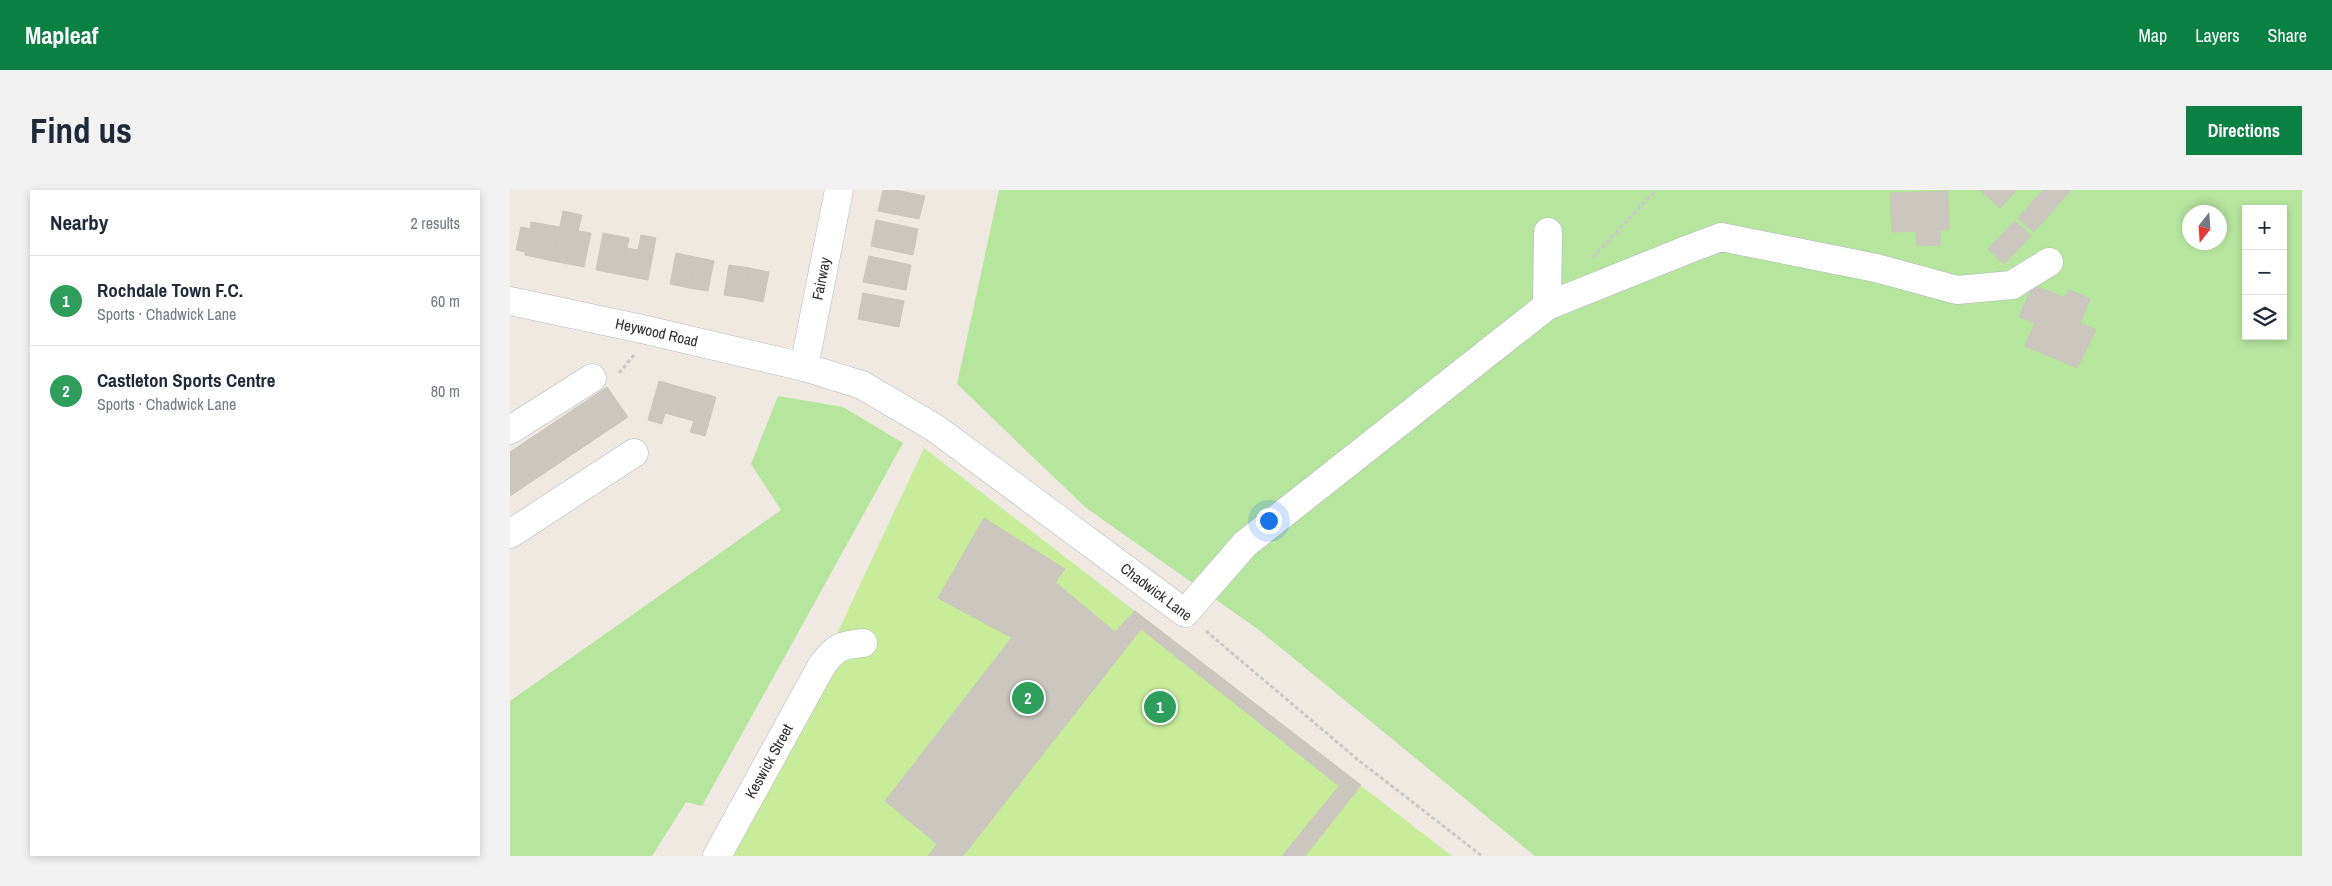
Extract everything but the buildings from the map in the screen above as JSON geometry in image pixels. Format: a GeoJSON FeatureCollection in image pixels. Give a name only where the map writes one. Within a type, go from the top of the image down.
{"type":"FeatureCollection","features":[{"type":"Feature","properties":{"kind":"street","name":"Fairway"},"geometry":{"type":"LineString","coordinates":[[804,367],[839,190]]}},
{"type":"Feature","properties":{"kind":"street"},"geometry":{"type":"LineString","coordinates":[[1547,306],[1548,232]]}},
{"type":"Feature","properties":{"kind":"street"},"geometry":{"type":"LineString","coordinates":[[1185,613],[1245,544],[1547,306],[1721,237],[1876,268],[1957,290],[2012,285],[2049,262]]}},
{"type":"Feature","properties":{"kind":"street","name":"Heywood Road"},"geometry":{"type":"LineString","coordinates":[[510,301],[642,329],[804,367]]}},
{"type":"Feature","properties":{"kind":"street","name":"Chadwick Lane"},"geometry":{"type":"LineString","coordinates":[[804,367],[862,386],[935,428],[1185,613]]}},
{"type":"Feature","properties":{"kind":"street"},"geometry":{"type":"LineString","coordinates":[[510,430],[592,378]]}},
{"type":"Feature","properties":{"kind":"street"},"geometry":{"type":"LineString","coordinates":[[510,534],[634,453]]}},
{"type":"Feature","properties":{"kind":"street","name":"Keswick Street"},"geometry":{"type":"LineString","coordinates":[[717,856],[821,667],[832,651],[848,645],[863,644]]}},
{"type":"Feature","properties":{"kind":"path"},"geometry":{"type":"LineString","coordinates":[[1588,263],[1656,190]]}},
{"type":"Feature","properties":{"kind":"path"},"geometry":{"type":"LineString","coordinates":[[592,378],[616,376],[637,352],[642,329]]}},
{"type":"Feature","properties":{"kind":"path","name":"Chadwick Lane"},"geometry":{"type":"LineString","coordinates":[[1185,613],[1357,759],[1482,856]]}},
{"type":"Feature","properties":{"kind":"green space"},"geometry":{"type":"Polygon","coordinates":[[[999,190],[2302,190],[2302,856],[1535,856],[1259,630],[1085,507],[957,384],[999,190]]]}},
{"type":"Feature","properties":{"kind":"green space"},"geometry":{"type":"Polygon","coordinates":[[[778,396],[843,407],[903,443],[702,806],[686,802],[652,856],[510,856],[510,701],[781,510],[751,464],[778,396]]]}},
{"type":"Feature","properties":{"kind":"green space"},"geometry":{"type":"Polygon","coordinates":[[[924,448],[1452,856],[733,856],[924,448]]]}},
{"type":"Feature","properties":{"kind":"place","name":"Castleton Sports Centre"},"geometry":{"type":"Point","coordinates":[1028,698]}},
{"type":"Feature","properties":{"kind":"place","name":"Rochdale Town F.C."},"geometry":{"type":"Point","coordinates":[1160,707]}}]}
